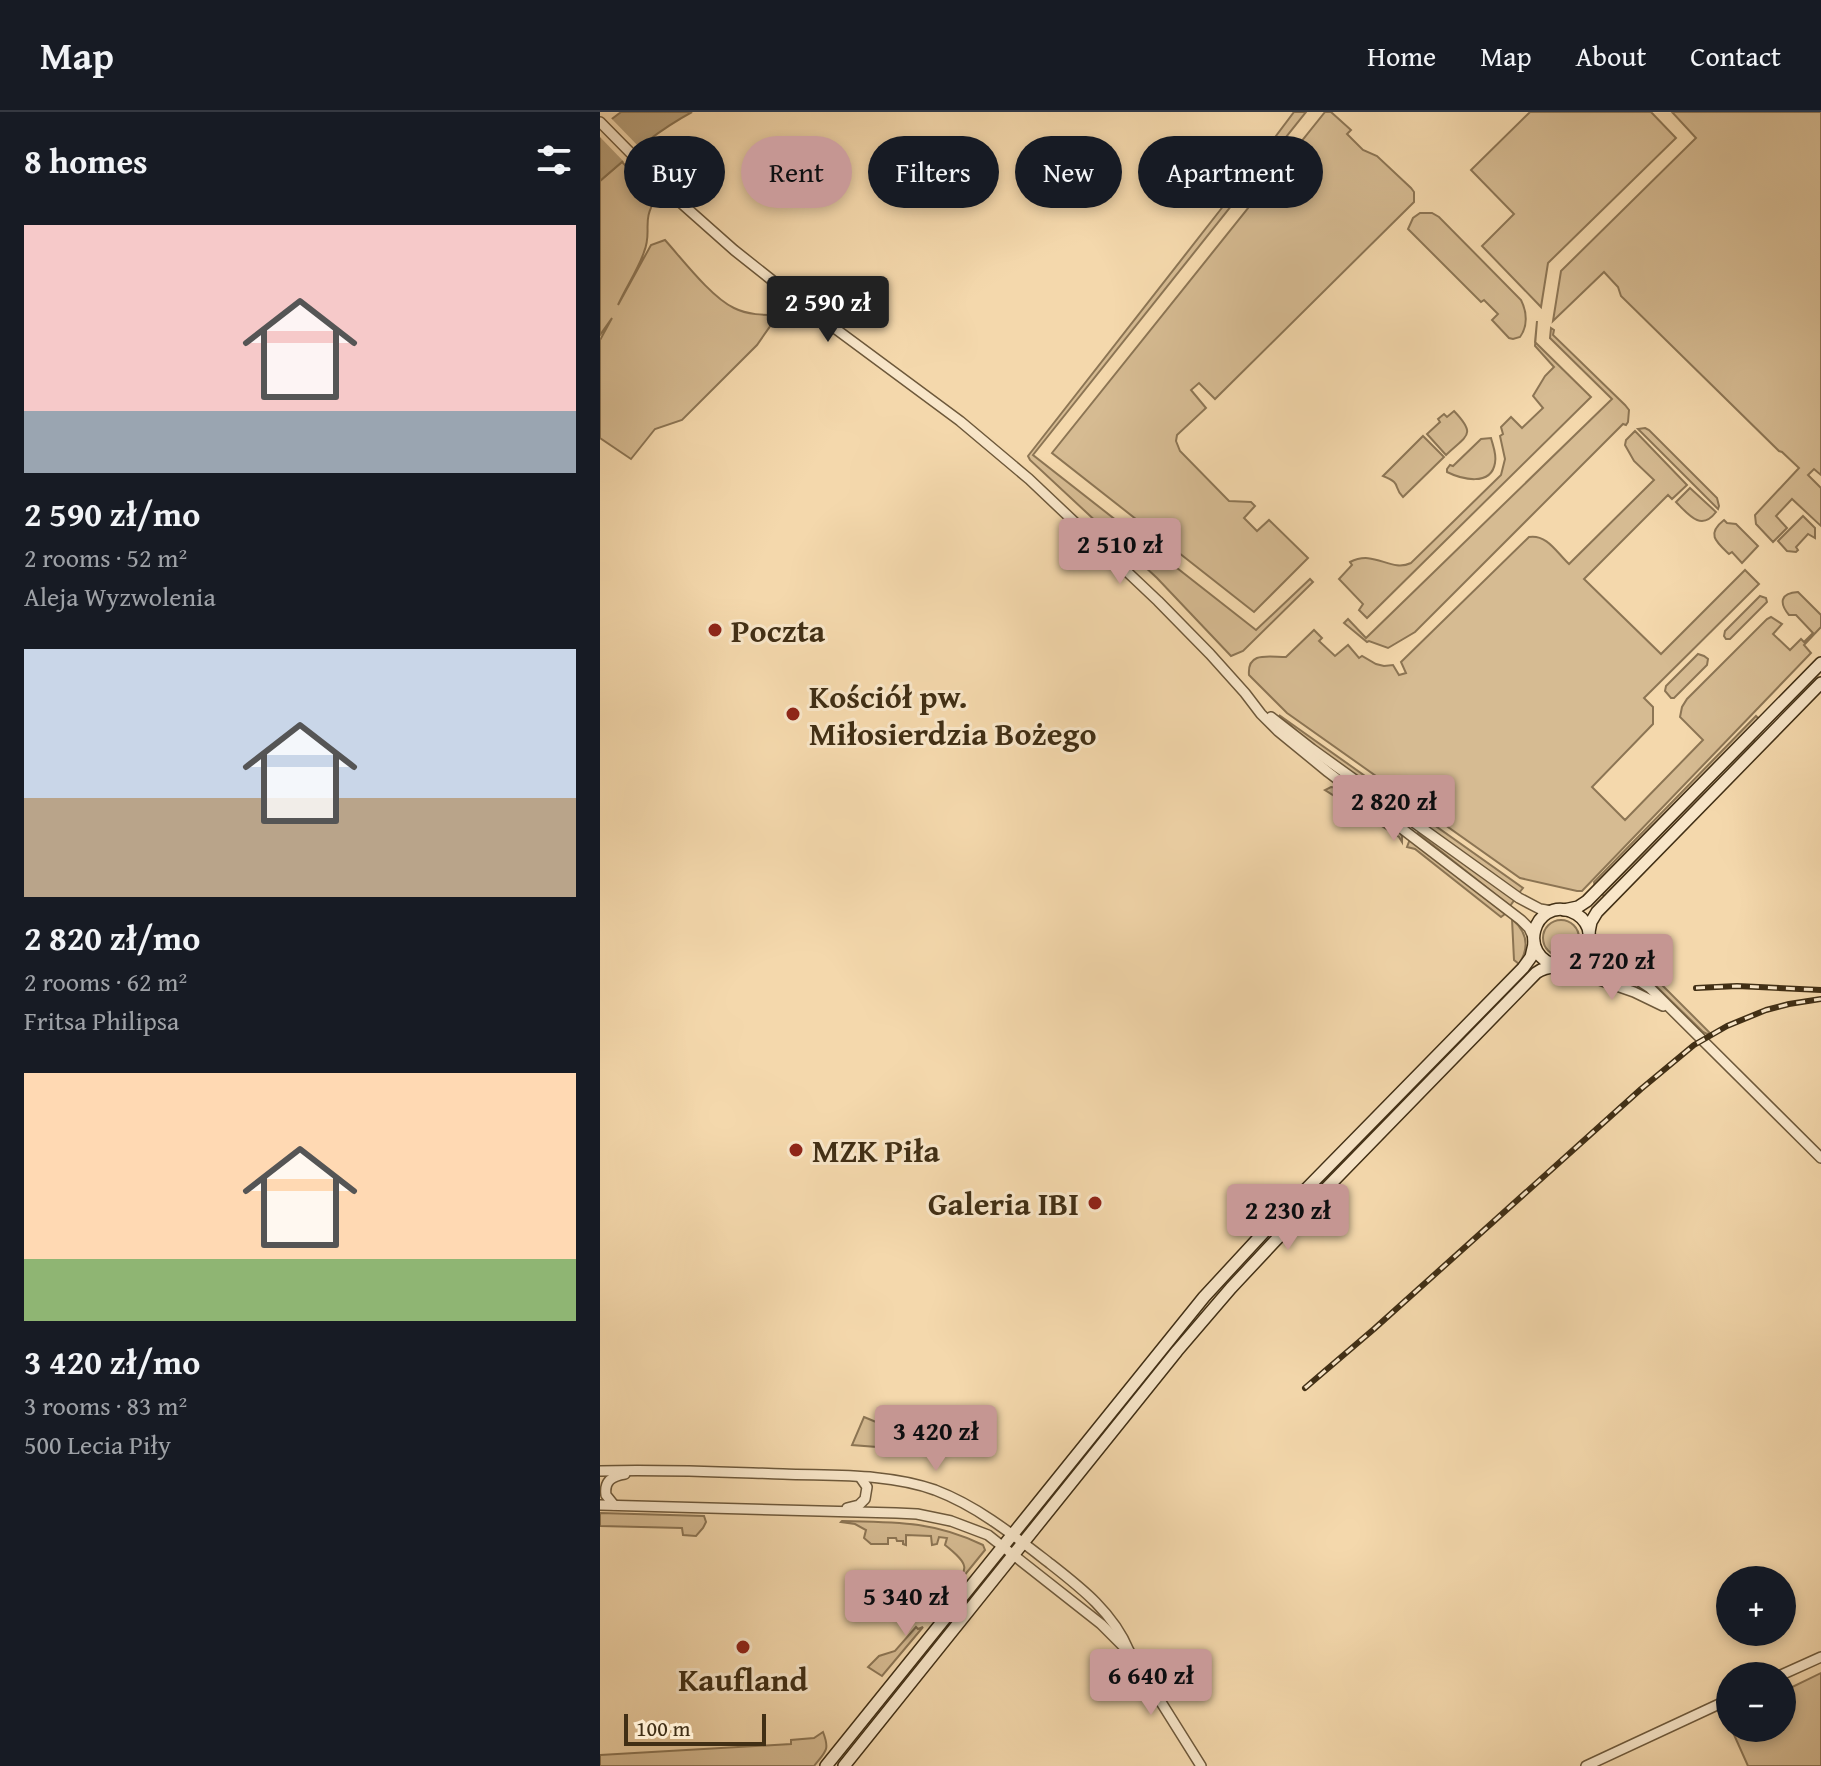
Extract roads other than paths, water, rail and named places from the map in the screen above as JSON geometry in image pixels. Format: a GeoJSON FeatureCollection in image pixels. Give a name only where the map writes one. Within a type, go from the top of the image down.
{"type":"FeatureCollection","features":[{"type":"Feature","properties":{"kind":"main road"},"geometry":{"type":"LineString","coordinates":[[826,1766],[1222,1277],[1523,968],[1531,957],[1538,923],[1546,915],[1578,907],[1587,901],[1821,663]]}},
{"type":"Feature","properties":{"kind":"main road"},"geometry":{"type":"LineString","coordinates":[[844,1766],[1185,1341],[1250,1267],[1536,973],[1544,968],[1574,963],[1581,958],[1588,948],[1591,922],[1597,912],[1821,683]]}},
{"type":"Feature","properties":{"kind":"main road"},"geometry":{"type":"LineString","coordinates":[[1556,911],[1570,911],[1579,916],[1589,936]]}},
{"type":"Feature","properties":{"kind":"main road"},"geometry":{"type":"LineString","coordinates":[[1533,940],[1542,959],[1560,966]]}},
{"type":"Feature","properties":{"kind":"street"},"geometry":{"type":"LineString","coordinates":[[600,122],[672,195],[761,273],[960,421],[1010,463],[1137,580],[1245,693],[1269,723],[1521,920],[1529,928],[1533,940]]}},
{"type":"Feature","properties":{"kind":"street"},"geometry":{"type":"LineString","coordinates":[[1245,693],[1303,743],[1519,898],[1540,909],[1556,911]]}},
{"type":"Feature","properties":{"kind":"street"},"geometry":{"type":"LineString","coordinates":[[1589,936],[1597,953],[1650,988],[1821,1158]]}},
{"type":"Feature","properties":{"kind":"street"},"geometry":{"type":"LineString","coordinates":[[1560,966],[1634,992],[1676,1013]]}},
{"type":"Feature","properties":{"kind":"street"},"geometry":{"type":"LineString","coordinates":[[614,1505],[606,1495],[608,1481],[616,1475],[644,1470]]}},
{"type":"Feature","properties":{"kind":"street"},"geometry":{"type":"LineString","coordinates":[[600,1471],[860,1477],[904,1482],[934,1490],[978,1511],[1012,1534],[1093,1600],[1124,1638],[1129,1651],[1201,1766]]}},
{"type":"Feature","properties":{"kind":"street"},"geometry":{"type":"LineString","coordinates":[[828,1511],[863,1502],[867,1490],[860,1477]]}},
{"type":"Feature","properties":{"kind":"street"},"geometry":{"type":"LineString","coordinates":[[600,1505],[906,1514],[936,1518],[988,1535],[1101,1624],[1129,1651]]}},
{"type":"Feature","properties":{"kind":"street"},"geometry":{"type":"LineString","coordinates":[[1796,1668],[1821,1657]]}},
{"type":"Feature","properties":{"kind":"street"},"geometry":{"type":"LineString","coordinates":[[1586,1766],[1716,1706]]}},
{"type":"Feature","properties":{"kind":"railway"},"geometry":{"type":"LineString","coordinates":[[1696,988],[1737,986],[1821,990]]}},
{"type":"Feature","properties":{"kind":"railway"},"geometry":{"type":"LineString","coordinates":[[1305,1388],[1694,1045],[1727,1026],[1766,1010],[1821,999]]}},
{"type":"Feature","properties":{"kind":"place","name":"Poczta"},"geometry":{"type":"Point","coordinates":[715,630]}},
{"type":"Feature","properties":{"kind":"place","name":"Kościół pw. Miłosierdzia Bożego"},"geometry":{"type":"Point","coordinates":[793,714]}},
{"type":"Feature","properties":{"kind":"place","name":"MZK Piła"},"geometry":{"type":"Point","coordinates":[796,1150]}},
{"type":"Feature","properties":{"kind":"place","name":"Galeria IBI"},"geometry":{"type":"Point","coordinates":[1095,1203]}},
{"type":"Feature","properties":{"kind":"place","name":"Kaufland"},"geometry":{"type":"Point","coordinates":[743,1647]}}]}
